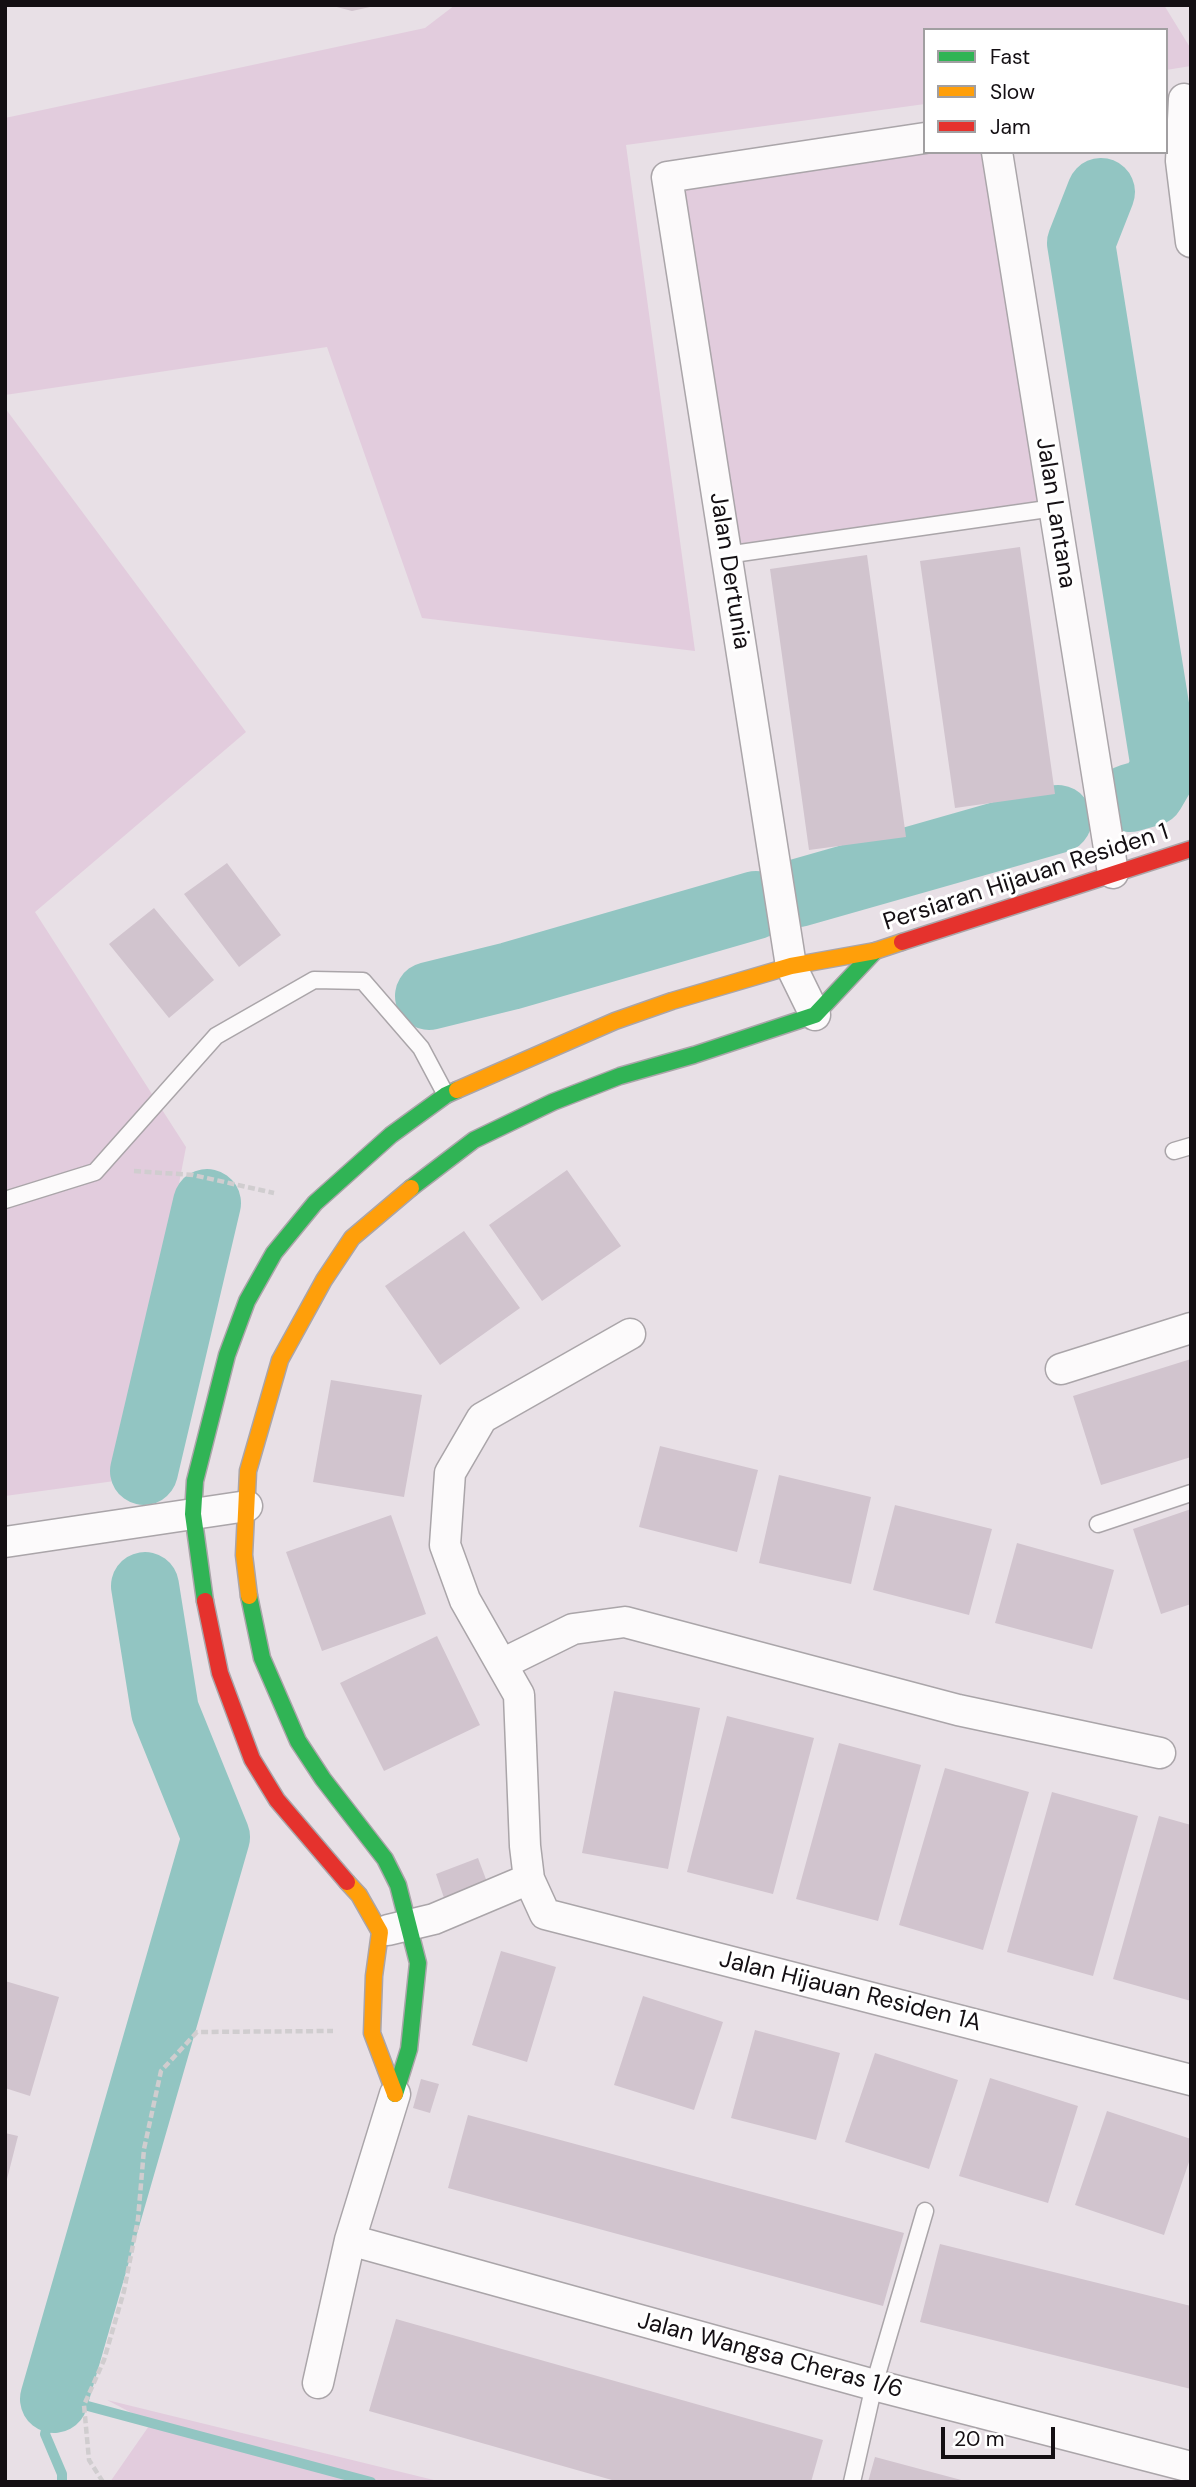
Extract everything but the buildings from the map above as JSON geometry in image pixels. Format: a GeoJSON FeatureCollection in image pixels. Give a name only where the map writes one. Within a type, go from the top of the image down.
{"type":"FeatureCollection","features":[{"type":"Feature","properties":{"kind":"street"},"geometry":{"type":"LineString","coordinates":[[1180,99],[1181,161],[1191,242]]}},
{"type":"Feature","properties":{"kind":"street","name":"Jalan Dertunia"},"geometry":{"type":"LineString","coordinates":[[814,1015],[790,966],[667,177],[923,138]]}},
{"type":"Feature","properties":{"kind":"street","name":"Jalan Lantana"},"geometry":{"type":"LineString","coordinates":[[997,154],[1113,873]]}},
{"type":"Feature","properties":{"kind":"street","name":"Persiaran Hijauan Residen 1"},"geometry":{"type":"LineString","coordinates":[[380,1932],[359,1895],[277,1800],[252,1759],[234,1718],[220,1673],[205,1605],[192,1514],[195,1481],[227,1355],[247,1301],[274,1253],[315,1203],[391,1135],[450,1101],[615,1021],[790,966],[875,951],[1191,849]]}},
{"type":"Feature","properties":{"kind":"street","name":"Persiaran Hijauan Residen 1"},"geometry":{"type":"LineString","coordinates":[[395,2094],[409,2049],[418,1963],[410,1925],[398,1885],[385,1859],[323,1779],[298,1741],[266,1668],[250,1601],[245,1566],[248,1471],[280,1360],[324,1280],[352,1238],[470,1134],[620,1076],[694,1055],[814,1015],[875,951]]}},
{"type":"Feature","properties":{"kind":"street"},"geometry":{"type":"LineString","coordinates":[[1061,1369],[1191,1328]]}},
{"type":"Feature","properties":{"kind":"street"},"geometry":{"type":"LineString","coordinates":[[318,2383],[351,2240],[395,2094],[372,2033],[374,1976],[380,1932],[434,1919],[529,1879],[525,1846],[522,1712],[519,1695],[464,1600],[445,1545],[450,1473],[482,1418],[630,1334]]}},
{"type":"Feature","properties":{"kind":"street"},"geometry":{"type":"LineString","coordinates":[[5,1542],[247,1506]]}},
{"type":"Feature","properties":{"kind":"street"},"geometry":{"type":"LineString","coordinates":[[502,1664],[573,1629],[625,1622],[958,1710],[1160,1753]]}},
{"type":"Feature","properties":{"kind":"street","name":"Jalan Hijauan Residen 1A"},"geometry":{"type":"LineString","coordinates":[[529,1879],[545,1914],[1191,2080]]}},
{"type":"Feature","properties":{"kind":"street","name":"Jalan Wangsa Cheras 1/6"},"geometry":{"type":"LineString","coordinates":[[351,2240],[874,2385],[1191,2467]]}},
{"type":"Feature","properties":{"kind":"lane"},"geometry":{"type":"LineString","coordinates":[[726,555],[1054,508]]}},
{"type":"Feature","properties":{"kind":"lane"},"geometry":{"type":"LineString","coordinates":[[5,1200],[95,1172],[216,1036],[314,980],[363,981],[421,1048],[450,1101]]}},
{"type":"Feature","properties":{"kind":"lane"},"geometry":{"type":"LineString","coordinates":[[1174,1151],[1191,1146]]}},
{"type":"Feature","properties":{"kind":"lane"},"geometry":{"type":"LineString","coordinates":[[1098,1524],[1191,1493]]}},
{"type":"Feature","properties":{"kind":"lane"},"geometry":{"type":"LineString","coordinates":[[852,2482],[874,2385],[925,2211]]}},
{"type":"Feature","properties":{"kind":"path"},"geometry":{"type":"LineString","coordinates":[[95,1172],[139,1170],[193,1175],[315,1203]]}},
{"type":"Feature","properties":{"kind":"path"},"geometry":{"type":"LineString","coordinates":[[103,2482],[89,2460],[84,2405],[104,2360],[124,2291],[138,2219],[144,2148],[161,2071],[197,2032],[311,2030],[372,2033]]}},
{"type":"Feature","properties":{"kind":"shaded area"},"geometry":{"type":"Polygon","coordinates":[[[455,5],[1164,5],[1191,49],[1191,66],[1168,70],[1168,28],[923,28],[923,104],[626,145],[695,651],[422,618],[327,347],[5,395],[5,118],[425,28],[455,5]]]}},
{"type":"Feature","properties":{"kind":"shaded area"},"geometry":{"type":"Polygon","coordinates":[[[923,152],[986,154],[1039,501],[739,544],[680,186],[923,152]]]}},
{"type":"Feature","properties":{"kind":"shaded area"},"geometry":{"type":"Polygon","coordinates":[[[5,408],[246,732],[35,912],[186,1147],[122,1480],[5,1496],[5,408]]]}},
{"type":"Feature","properties":{"kind":"shaded area"},"geometry":{"type":"Polygon","coordinates":[[[107,2400],[442,2482],[110,2482],[151,2423],[107,2400]]]}},
{"type":"Feature","properties":{"kind":"waterway"},"geometry":{"type":"LineString","coordinates":[[1101,192],[1081,243],[1165,768],[1151,792],[1130,798]]}},
{"type":"Feature","properties":{"kind":"waterway"},"geometry":{"type":"LineString","coordinates":[[798,893],[1058,819]]}},
{"type":"Feature","properties":{"kind":"waterway"},"geometry":{"type":"LineString","coordinates":[[429,996],[510,976],[756,905]]}},
{"type":"Feature","properties":{"kind":"waterway"},"geometry":{"type":"LineString","coordinates":[[144,1471],[207,1203]]}},
{"type":"Feature","properties":{"kind":"waterway"},"geometry":{"type":"LineString","coordinates":[[54,2399],[216,1837],[165,1711],[145,1586]]}},
{"type":"Feature","properties":{"kind":"waterway"},"geometry":{"type":"LineString","coordinates":[[62,2482],[62,2474],[45,2434],[54,2399],[371,2482]]}},
{"type":"Feature","properties":{"kind":"traffic: fast"},"geometry":{"type":"LineString","coordinates":[[411,1188],[474,1140],[553,1102],[620,1076],[815,1015],[875,951]]}},
{"type":"Feature","properties":{"kind":"traffic: fast"},"geometry":{"type":"LineString","coordinates":[[205,1601],[193,1514],[195,1481],[227,1355],[247,1301],[274,1253],[315,1203],[391,1135],[457,1090]]}},
{"type":"Feature","properties":{"kind":"traffic: fast"},"geometry":{"type":"LineString","coordinates":[[249,1596],[262,1658],[298,1741],[323,1779],[385,1859],[398,1885],[418,1963],[409,2049],[395,2094]]}},
{"type":"Feature","properties":{"kind":"traffic: slow"},"geometry":{"type":"LineString","coordinates":[[457,1090],[615,1021],[672,1001],[791,966],[875,951],[902,942]]}},
{"type":"Feature","properties":{"kind":"traffic: slow"},"geometry":{"type":"LineString","coordinates":[[249,1596],[244,1555],[248,1471],[280,1360],[324,1280],[352,1238],[411,1188]]}},
{"type":"Feature","properties":{"kind":"traffic: slow"},"geometry":{"type":"LineString","coordinates":[[347,1882],[359,1895],[380,1932],[374,1976],[372,2033],[395,2094]]}},
{"type":"Feature","properties":{"kind":"traffic: jam"},"geometry":{"type":"LineString","coordinates":[[902,942],[1191,849]]}},
{"type":"Feature","properties":{"kind":"traffic: jam"},"geometry":{"type":"LineString","coordinates":[[205,1601],[220,1673],[252,1759],[277,1800],[347,1882]]}}]}
